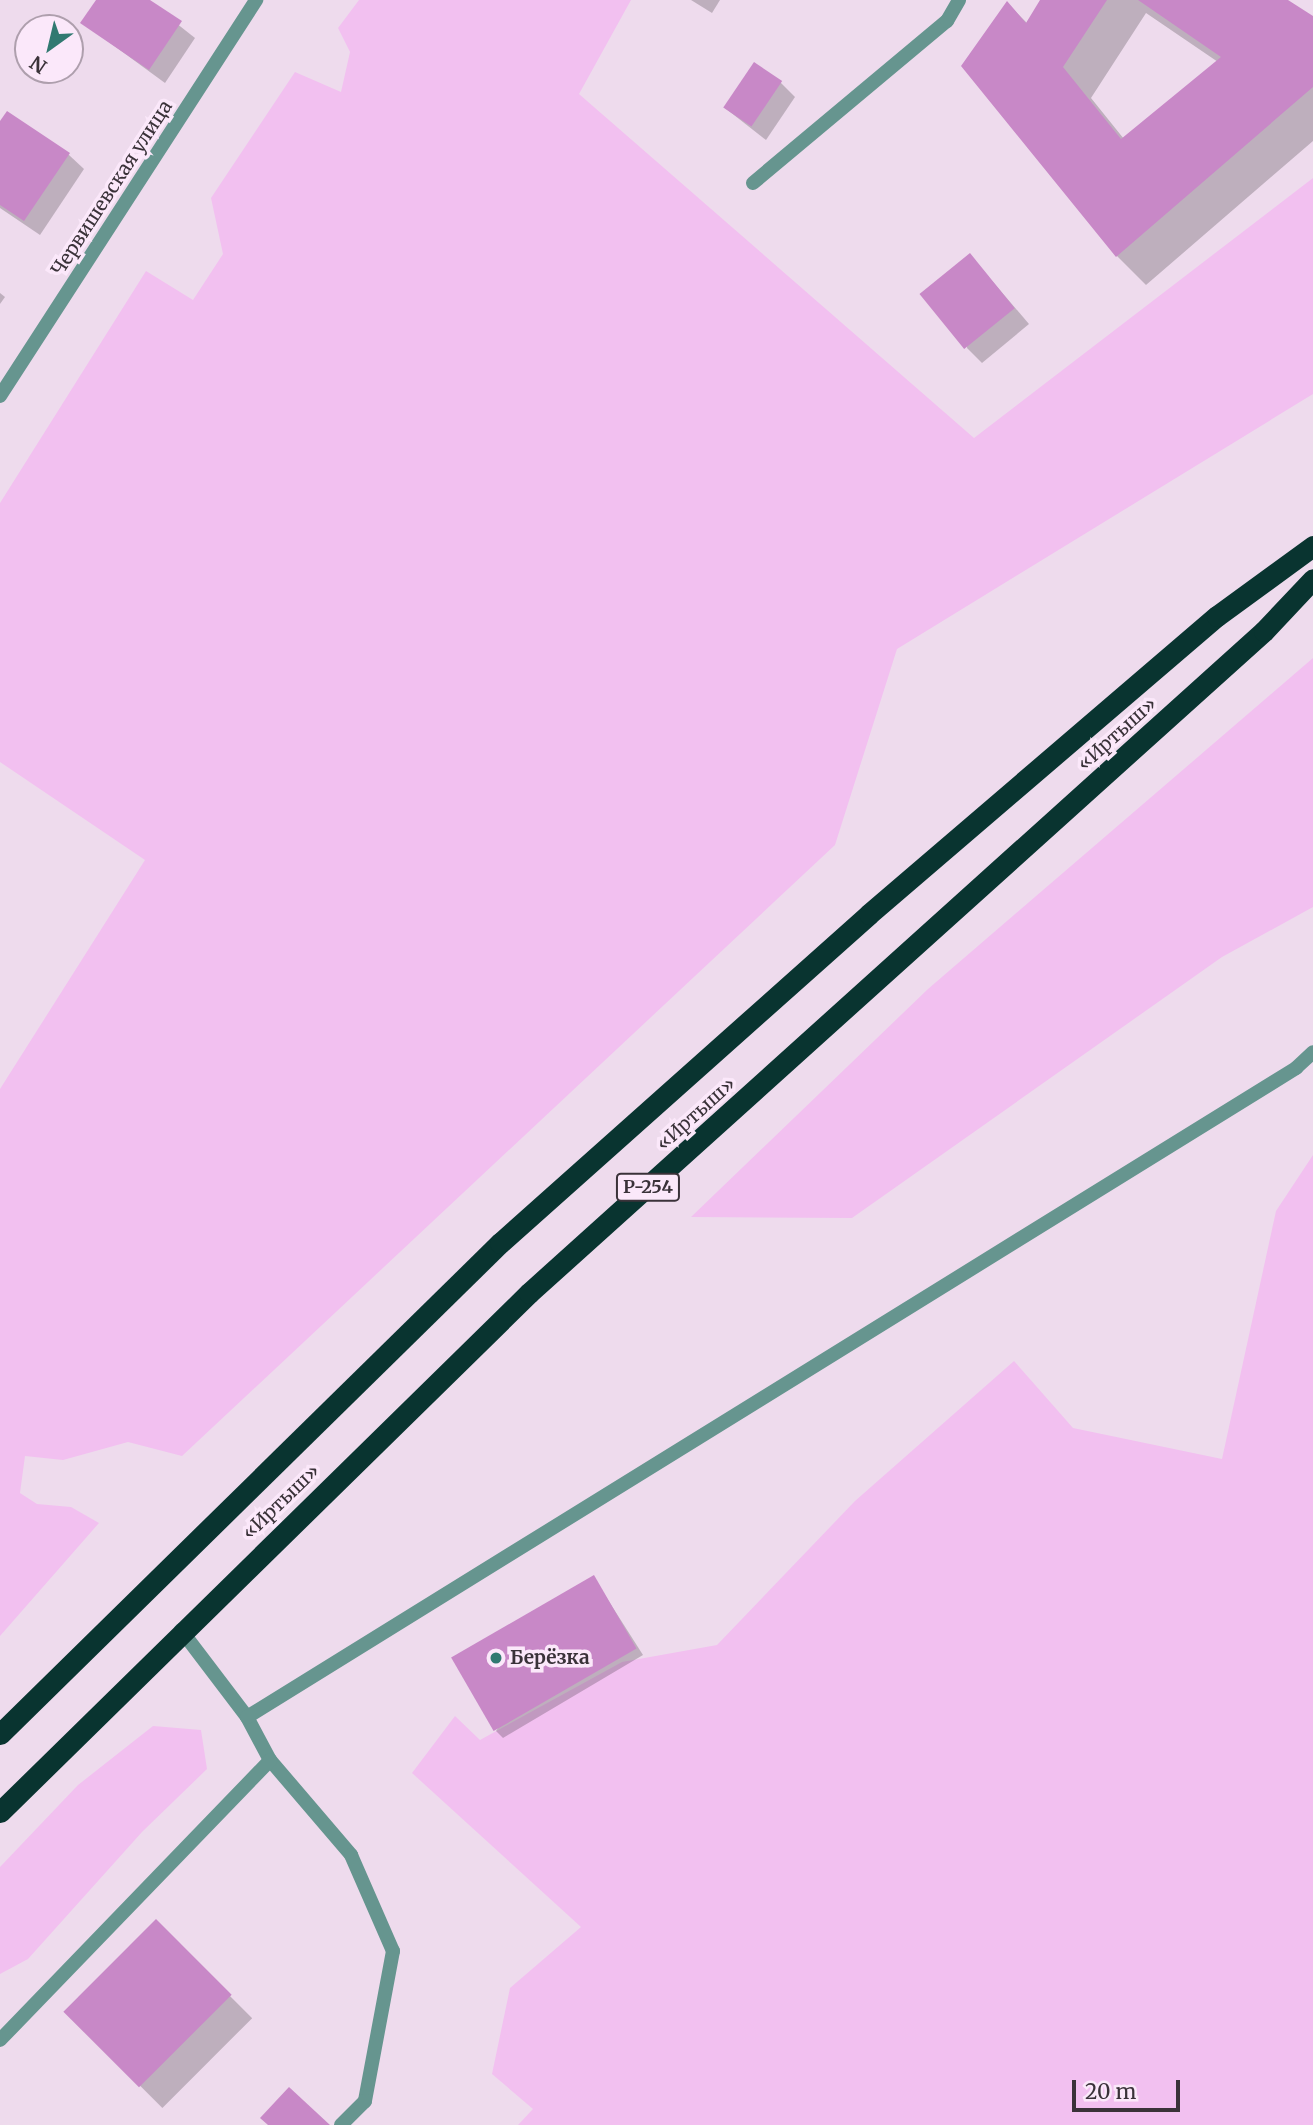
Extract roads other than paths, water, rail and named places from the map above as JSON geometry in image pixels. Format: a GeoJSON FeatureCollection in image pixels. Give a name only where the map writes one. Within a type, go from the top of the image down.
{"type":"FeatureCollection","features":[{"type":"Feature","properties":{"kind":"highway","name":"«Иртыш»"},"geometry":{"type":"LineString","coordinates":[[0,1734],[500,1243],[869,914],[1217,616],[1313,545]]}},
{"type":"Feature","properties":{"kind":"highway","name":"«Иртыш»"},"geometry":{"type":"LineString","coordinates":[[0,1812],[181,1630],[529,1293],[1264,631],[1313,579]]}},
{"type":"Feature","properties":{"kind":"street","name":"Червишевская улица"},"geometry":{"type":"LineString","coordinates":[[0,396],[256,0]]}},
{"type":"Feature","properties":{"kind":"street"},"geometry":{"type":"LineString","coordinates":[[753,183],[947,21],[959,0]]}},
{"type":"Feature","properties":{"kind":"street"},"geometry":{"type":"LineString","coordinates":[[247,1717],[1297,1068],[1313,1052]]}},
{"type":"Feature","properties":{"kind":"street"},"geometry":{"type":"LineString","coordinates":[[181,1630],[247,1717],[270,1760],[351,1854],[393,1951],[365,2101],[341,2125]]}},
{"type":"Feature","properties":{"kind":"street"},"geometry":{"type":"LineString","coordinates":[[0,2040],[270,1760]]}},
{"type":"Feature","properties":{"kind":"place","name":"Берёзка"},"geometry":{"type":"Point","coordinates":[496,1658]}}]}
